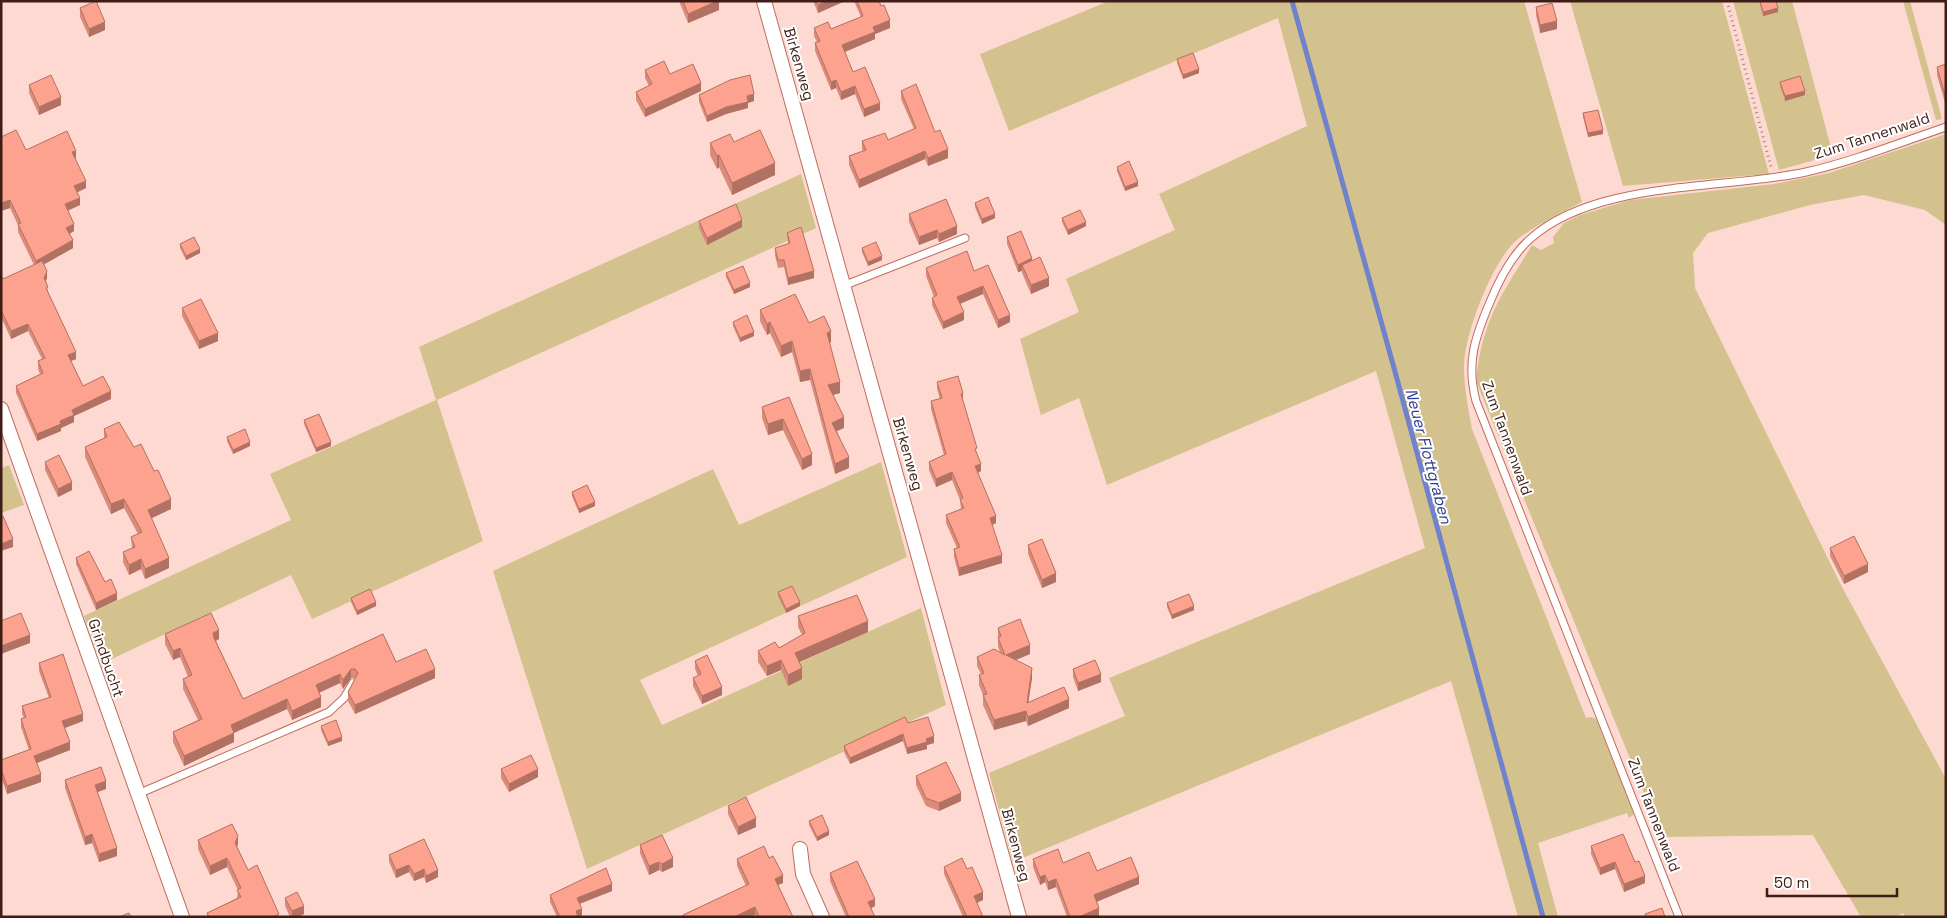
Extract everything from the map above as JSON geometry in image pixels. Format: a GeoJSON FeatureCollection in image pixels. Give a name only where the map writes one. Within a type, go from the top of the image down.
{"type":"FeatureCollection","features":[{"type":"Feature","properties":{"kind":"street","name":"Birkenweg"},"geometry":{"type":"LineString","coordinates":[[764,1],[1019,917]]}},
{"type":"Feature","properties":{"kind":"street","name":"Grindbucht"},"geometry":{"type":"LineString","coordinates":[[1,409],[182,917]]}},
{"type":"Feature","properties":{"kind":"street"},"geometry":{"type":"LineString","coordinates":[[800,849],[803,874],[822,917]]}},
{"type":"Feature","properties":{"kind":"lane","name":"Zum Tannenwald"},"geometry":{"type":"LineString","coordinates":[[1679,917],[1476,400],[1470,370],[1478,330],[1490,300],[1514,256],[1529,240],[1558,220],[1597,204],[1641,194],[1805,172],[1851,160],[1946,127]]}},
{"type":"Feature","properties":{"kind":"lane"},"geometry":{"type":"LineString","coordinates":[[844,286],[965,238]]}},
{"type":"Feature","properties":{"kind":"lane"},"geometry":{"type":"LineString","coordinates":[[138,794],[329,712],[344,698],[353,683]]}},
{"type":"Feature","properties":{"kind":"path"},"geometry":{"type":"LineString","coordinates":[[1727,1],[1774,177]]}},
{"type":"Feature","properties":{"kind":"shaded area"},"geometry":{"type":"Polygon","coordinates":[[[1109,1],[1524,1],[1582,202],[1542,223],[1519,238],[1509,248],[1500,262],[1482,297],[1469,334],[1464,365],[1466,397],[1472,429],[1586,718],[1596,719],[1633,809],[1633,815],[1629,818],[1627,813],[1538,843],[1558,917],[1518,917],[1451,681],[1013,862],[989,773],[1125,716],[1109,678],[1425,548],[1376,371],[1107,485],[1079,398],[1041,415],[1020,339],[1079,312],[1066,279],[1175,230],[1159,194],[1307,126],[1278,18],[1009,131],[980,54],[1109,1]]]}},
{"type":"Feature","properties":{"kind":"shaded area"},"geometry":{"type":"Polygon","coordinates":[[[1570,1],[1722,1],[1769,174],[1623,186],[1570,1]]]}},
{"type":"Feature","properties":{"kind":"shaded area"},"geometry":{"type":"Polygon","coordinates":[[[1733,1],[1792,1],[1833,155],[1779,170],[1733,1]]]}},
{"type":"Feature","properties":{"kind":"shaded area"},"geometry":{"type":"Polygon","coordinates":[[[1903,1],[1910,1],[1942,119],[1936,120],[1903,1]]]}},
{"type":"Feature","properties":{"kind":"shaded area"},"geometry":{"type":"Polygon","coordinates":[[[1946,134],[1946,225],[1925,210],[1864,195],[1810,205],[1708,233],[1693,253],[1695,288],[1842,587],[1946,779],[1946,917],[1905,917],[1903,913],[1896,917],[1861,917],[1813,835],[1662,837],[1476,381],[1487,328],[1504,291],[1532,245],[1541,250],[1554,243],[1553,237],[1564,223],[1580,215],[1630,200],[1774,184],[1829,173],[1946,134]]]}},
{"type":"Feature","properties":{"kind":"shaded area"},"geometry":{"type":"Polygon","coordinates":[[[801,174],[816,228],[437,400],[483,541],[312,619],[291,575],[101,664],[84,616],[291,520],[270,474],[436,400],[419,347],[801,174]]]}},
{"type":"Feature","properties":{"kind":"shaded area"},"geometry":{"type":"Polygon","coordinates":[[[881,462],[907,557],[640,680],[662,725],[921,608],[946,705],[587,869],[493,571],[713,469],[739,525],[881,462]]]}},
{"type":"Feature","properties":{"kind":"shaded area"},"geometry":{"type":"Polygon","coordinates":[[[9,465],[24,505],[1,513],[1,468],[9,465]]]}},
{"type":"Feature","properties":{"kind":"building"},"geometry":{"type":"Polygon","coordinates":[[[96,1],[105,22],[89,29],[80,8],[96,1]]]}},
{"type":"Feature","properties":{"kind":"building"},"geometry":{"type":"Polygon","coordinates":[[[683,1],[717,1],[688,14],[683,1]]]}},
{"type":"Feature","properties":{"kind":"building"},"geometry":{"type":"Polygon","coordinates":[[[816,1],[826,1],[818,5],[816,1]]]}},
{"type":"Feature","properties":{"kind":"building"},"geometry":{"type":"Polygon","coordinates":[[[857,1],[879,1],[881,6],[884,5],[890,20],[873,27],[875,32],[842,45],[853,72],[865,67],[880,103],[864,109],[855,86],[841,92],[836,80],[831,82],[815,43],[820,41],[814,28],[828,22],[831,29],[863,16],[857,1]]]}},
{"type":"Feature","properties":{"kind":"building"},"geometry":{"type":"Polygon","coordinates":[[[1760,1],[1776,1],[1778,8],[1763,12],[1760,1]]]}},
{"type":"Feature","properties":{"kind":"building"},"geometry":{"type":"Polygon","coordinates":[[[1552,3],[1557,21],[1540,25],[1536,7],[1552,3]]]}},
{"type":"Feature","properties":{"kind":"building"},"geometry":{"type":"Polygon","coordinates":[[[1193,53],[1199,69],[1183,75],[1177,59],[1193,53]]]}},
{"type":"Feature","properties":{"kind":"building"},"geometry":{"type":"Polygon","coordinates":[[[664,61],[670,74],[693,64],[701,83],[645,109],[636,92],[652,84],[645,70],[664,61]]]}},
{"type":"Feature","properties":{"kind":"building"},"geometry":{"type":"Polygon","coordinates":[[[1946,64],[1946,94],[1945,95],[1937,67],[1946,64]]]}},
{"type":"Feature","properties":{"kind":"building"},"geometry":{"type":"Polygon","coordinates":[[[51,75],[61,97],[39,107],[29,85],[51,75]]]}},
{"type":"Feature","properties":{"kind":"building"},"geometry":{"type":"Polygon","coordinates":[[[750,75],[754,94],[747,96],[748,102],[726,107],[707,116],[699,95],[730,80],[750,75]]]}},
{"type":"Feature","properties":{"kind":"building"},"geometry":{"type":"Polygon","coordinates":[[[1800,76],[1805,91],[1785,96],[1780,82],[1800,76]]]}},
{"type":"Feature","properties":{"kind":"building"},"geometry":{"type":"Polygon","coordinates":[[[916,84],[935,132],[940,130],[948,149],[928,158],[925,151],[859,180],[849,156],[866,150],[862,141],[885,133],[888,140],[916,128],[901,91],[916,84]]]}},
{"type":"Feature","properties":{"kind":"building"},"geometry":{"type":"Polygon","coordinates":[[[1598,110],[1603,130],[1588,133],[1583,113],[1598,110]]]}},
{"type":"Feature","properties":{"kind":"building"},"geometry":{"type":"Polygon","coordinates":[[[16,130],[26,150],[67,131],[76,151],[72,152],[86,181],[74,186],[80,198],[65,204],[74,224],[66,228],[73,240],[36,261],[18,224],[21,223],[10,200],[1,203],[1,137],[16,130]]]}},
{"type":"Feature","properties":{"kind":"building"},"geometry":{"type":"Polygon","coordinates":[[[760,130],[775,163],[732,183],[719,155],[717,156],[710,143],[730,134],[734,142],[760,130]]]}},
{"type":"Feature","properties":{"kind":"building"},"geometry":{"type":"Polygon","coordinates":[[[1129,161],[1138,182],[1125,187],[1117,167],[1129,161]]]}},
{"type":"Feature","properties":{"kind":"building"},"geometry":{"type":"Polygon","coordinates":[[[988,197],[995,214],[982,219],[975,203],[988,197]]]}},
{"type":"Feature","properties":{"kind":"building"},"geometry":{"type":"Polygon","coordinates":[[[946,199],[957,226],[939,234],[937,230],[919,237],[909,214],[946,199]]]}},
{"type":"Feature","properties":{"kind":"building"},"geometry":{"type":"Polygon","coordinates":[[[736,204],[742,220],[707,238],[699,221],[736,204]]]}},
{"type":"Feature","properties":{"kind":"building"},"geometry":{"type":"Polygon","coordinates":[[[1080,210],[1086,222],[1068,230],[1062,218],[1080,210]]]}},
{"type":"Feature","properties":{"kind":"building"},"geometry":{"type":"Polygon","coordinates":[[[801,227],[814,271],[788,278],[784,260],[778,260],[775,248],[790,243],[787,233],[801,227]]]}},
{"type":"Feature","properties":{"kind":"building"},"geometry":{"type":"Polygon","coordinates":[[[1021,231],[1032,258],[1018,265],[1007,237],[1021,231]]]}},
{"type":"Feature","properties":{"kind":"building"},"geometry":{"type":"Polygon","coordinates":[[[194,237],[200,249],[186,256],[180,244],[194,237]]]}},
{"type":"Feature","properties":{"kind":"building"},"geometry":{"type":"Polygon","coordinates":[[[876,242],[882,256],[868,262],[862,248],[876,242]]]}},
{"type":"Feature","properties":{"kind":"building"},"geometry":{"type":"Polygon","coordinates":[[[967,251],[974,271],[988,265],[1010,315],[998,320],[983,286],[957,297],[964,312],[943,322],[932,298],[937,295],[926,268],[967,251]]]}},
{"type":"Feature","properties":{"kind":"building"},"geometry":{"type":"Polygon","coordinates":[[[1040,257],[1049,278],[1031,285],[1022,265],[1040,257]]]}},
{"type":"Feature","properties":{"kind":"building"},"geometry":{"type":"Polygon","coordinates":[[[42,261],[47,271],[44,278],[48,287],[46,288],[76,352],[68,355],[83,386],[103,376],[111,391],[72,410],[74,415],[60,421],[61,424],[37,434],[16,386],[43,373],[38,361],[45,358],[28,324],[11,331],[1,310],[1,275],[3,279],[42,261]]]}},
{"type":"Feature","properties":{"kind":"building"},"geometry":{"type":"Polygon","coordinates":[[[743,266],[750,283],[734,290],[726,273],[743,266]]]}},
{"type":"Feature","properties":{"kind":"building"},"geometry":{"type":"Polygon","coordinates":[[[795,294],[809,323],[824,316],[831,331],[827,333],[840,382],[828,385],[844,417],[832,423],[849,457],[835,464],[810,369],[800,371],[792,341],[781,346],[770,322],[767,324],[760,310],[795,294]]]}},
{"type":"Feature","properties":{"kind":"building"},"geometry":{"type":"Polygon","coordinates":[[[201,299],[218,333],[199,341],[182,308],[201,299]]]}},
{"type":"Feature","properties":{"kind":"building"},"geometry":{"type":"Polygon","coordinates":[[[747,315],[754,332],[740,338],[733,322],[747,315]]]}},
{"type":"Feature","properties":{"kind":"building"},"geometry":{"type":"Polygon","coordinates":[[[958,376],[963,393],[961,394],[977,448],[975,449],[981,464],[975,466],[996,516],[990,518],[1002,555],[959,568],[954,549],[960,547],[946,515],[964,508],[960,500],[963,498],[952,472],[936,479],[929,462],[946,454],[931,401],[942,398],[937,382],[958,376]]]}},
{"type":"Feature","properties":{"kind":"building"},"geometry":{"type":"Polygon","coordinates":[[[789,397],[812,454],[802,459],[783,419],[768,424],[762,407],[789,397]]]}},
{"type":"Feature","properties":{"kind":"building"},"geometry":{"type":"Polygon","coordinates":[[[319,414],[331,442],[316,448],[304,420],[319,414]]]}},
{"type":"Feature","properties":{"kind":"building"},"geometry":{"type":"Polygon","coordinates":[[[119,422],[134,447],[141,444],[154,471],[158,470],[171,499],[148,510],[169,558],[145,569],[141,559],[129,565],[123,552],[135,547],[131,537],[142,532],[124,499],[111,504],[85,447],[107,437],[104,429],[119,422]]]}},
{"type":"Feature","properties":{"kind":"building"},"geometry":{"type":"Polygon","coordinates":[[[245,429],[250,442],[233,450],[227,437],[245,429]]]}},
{"type":"Feature","properties":{"kind":"building"},"geometry":{"type":"Polygon","coordinates":[[[59,455],[72,482],[58,489],[45,462],[59,455]]]}},
{"type":"Feature","properties":{"kind":"building"},"geometry":{"type":"Polygon","coordinates":[[[587,485],[595,502],[579,509],[572,492],[587,485]]]}},
{"type":"Feature","properties":{"kind":"building"},"geometry":{"type":"Polygon","coordinates":[[[1,516],[3,516],[13,539],[1,544],[1,516]]]}},
{"type":"Feature","properties":{"kind":"building"},"geometry":{"type":"Polygon","coordinates":[[[1854,536],[1868,564],[1844,576],[1830,548],[1854,536]]]}},
{"type":"Feature","properties":{"kind":"building"},"geometry":{"type":"Polygon","coordinates":[[[1042,539],[1056,573],[1042,580],[1028,545],[1042,539]]]}},
{"type":"Feature","properties":{"kind":"building"},"geometry":{"type":"Polygon","coordinates":[[[89,551],[105,582],[111,579],[117,593],[96,603],[76,558],[89,551]]]}},
{"type":"Feature","properties":{"kind":"building"},"geometry":{"type":"Polygon","coordinates":[[[792,586],[800,602],[786,609],[778,592],[792,586]]]}},
{"type":"Feature","properties":{"kind":"building"},"geometry":{"type":"Polygon","coordinates":[[[370,589],[376,602],[357,611],[351,598],[370,589]]]}},
{"type":"Feature","properties":{"kind":"building"},"geometry":{"type":"Polygon","coordinates":[[[1189,594],[1194,606],[1172,615],[1167,603],[1189,594]]]}},
{"type":"Feature","properties":{"kind":"building"},"geometry":{"type":"Polygon","coordinates":[[[857,595],[868,621],[795,653],[802,668],[788,675],[781,660],[767,666],[758,651],[775,642],[779,648],[805,633],[798,616],[857,595]]]}},
{"type":"Feature","properties":{"kind":"building"},"geometry":{"type":"Polygon","coordinates":[[[21,613],[30,635],[1,646],[1,621],[21,613]]]}},
{"type":"Feature","properties":{"kind":"building"},"geometry":{"type":"Polygon","coordinates":[[[211,613],[219,630],[213,633],[214,638],[243,699],[383,634],[396,662],[426,649],[435,669],[355,705],[348,692],[358,673],[355,669],[351,669],[343,680],[340,674],[316,685],[321,697],[292,711],[287,699],[231,725],[234,733],[184,756],[173,732],[202,719],[183,679],[192,675],[180,648],[173,651],[165,634],[211,613]]]}},
{"type":"Feature","properties":{"kind":"building"},"geometry":{"type":"Polygon","coordinates":[[[1020,619],[1030,645],[1006,655],[1032,668],[1027,703],[1064,687],[1069,699],[1028,717],[1026,711],[994,720],[983,695],[987,694],[979,675],[984,673],[977,657],[994,649],[1005,655],[998,638],[1001,636],[998,628],[1020,619]]]}},
{"type":"Feature","properties":{"kind":"building"},"geometry":{"type":"Polygon","coordinates":[[[63,654],[83,714],[62,721],[70,742],[34,756],[41,774],[7,786],[1,769],[1,760],[31,749],[21,719],[26,717],[22,706],[51,697],[39,663],[63,654]]]}},
{"type":"Feature","properties":{"kind":"building"},"geometry":{"type":"Polygon","coordinates":[[[707,655],[722,687],[702,696],[693,678],[701,674],[695,661],[707,655]]]}},
{"type":"Feature","properties":{"kind":"building"},"geometry":{"type":"Polygon","coordinates":[[[1095,660],[1101,674],[1078,683],[1073,669],[1095,660]]]}},
{"type":"Feature","properties":{"kind":"building"},"geometry":{"type":"Polygon","coordinates":[[[905,717],[908,723],[928,717],[934,736],[926,739],[927,742],[907,748],[903,734],[850,758],[844,746],[905,717]]]}},
{"type":"Feature","properties":{"kind":"building"},"geometry":{"type":"Polygon","coordinates":[[[336,720],[342,737],[328,742],[321,726],[336,720]]]}},
{"type":"Feature","properties":{"kind":"building"},"geometry":{"type":"Polygon","coordinates":[[[531,755],[538,769],[509,784],[501,769],[531,755]]]}},
{"type":"Feature","properties":{"kind":"building"},"geometry":{"type":"Polygon","coordinates":[[[946,762],[961,793],[939,803],[926,798],[916,776],[946,762]]]}},
{"type":"Feature","properties":{"kind":"building"},"geometry":{"type":"Polygon","coordinates":[[[101,767],[106,781],[95,785],[117,848],[99,854],[92,834],[85,837],[65,780],[101,767]]]}},
{"type":"Feature","properties":{"kind":"building"},"geometry":{"type":"Polygon","coordinates":[[[746,797],[756,818],[738,827],[728,806],[746,797]]]}},
{"type":"Feature","properties":{"kind":"building"},"geometry":{"type":"Polygon","coordinates":[[[822,815],[829,831],[817,837],[809,821],[822,815]]]}},
{"type":"Feature","properties":{"kind":"building"},"geometry":{"type":"Polygon","coordinates":[[[232,824],[238,836],[235,843],[248,870],[257,865],[279,914],[273,917],[209,917],[207,913],[241,897],[237,890],[241,888],[227,858],[210,866],[198,840],[232,824]]]}},
{"type":"Feature","properties":{"kind":"building"},"geometry":{"type":"Polygon","coordinates":[[[1623,834],[1635,862],[1639,861],[1645,876],[1624,884],[1615,862],[1600,868],[1591,846],[1623,834]]]}},
{"type":"Feature","properties":{"kind":"building"},"geometry":{"type":"Polygon","coordinates":[[[662,835],[673,858],[662,864],[659,862],[649,866],[640,845],[662,835]]]}},
{"type":"Feature","properties":{"kind":"building"},"geometry":{"type":"Polygon","coordinates":[[[424,839],[438,870],[426,876],[424,869],[414,874],[409,865],[396,870],[389,855],[424,839]]]}},
{"type":"Feature","properties":{"kind":"building"},"geometry":{"type":"Polygon","coordinates":[[[764,846],[769,858],[773,856],[783,875],[775,879],[793,917],[759,917],[755,907],[734,917],[683,917],[683,915],[749,884],[737,859],[764,846]]]}},
{"type":"Feature","properties":{"kind":"building"},"geometry":{"type":"Polygon","coordinates":[[[1058,849],[1063,863],[1089,852],[1097,871],[1131,857],[1139,877],[1094,895],[1099,908],[1079,917],[1070,917],[1056,879],[1048,882],[1045,875],[1040,877],[1033,859],[1058,849]]]}},
{"type":"Feature","properties":{"kind":"building"},"geometry":{"type":"Polygon","coordinates":[[[962,858],[967,869],[972,867],[983,892],[974,896],[983,917],[967,917],[944,867],[962,858]]]}},
{"type":"Feature","properties":{"kind":"building"},"geometry":{"type":"Polygon","coordinates":[[[857,861],[875,899],[868,902],[875,917],[849,917],[830,873],[857,861]]]}},
{"type":"Feature","properties":{"kind":"building"},"geometry":{"type":"Polygon","coordinates":[[[606,868],[612,884],[577,898],[582,909],[576,911],[578,917],[560,917],[550,895],[606,868]]]}},
{"type":"Feature","properties":{"kind":"building"},"geometry":{"type":"Polygon","coordinates":[[[297,892],[304,906],[292,911],[285,898],[297,892]]]}},
{"type":"Feature","properties":{"kind":"building"},"geometry":{"type":"Polygon","coordinates":[[[1662,908],[1665,917],[1646,917],[1645,914],[1662,908]]]}},
{"type":"Feature","properties":{"kind":"building"},"geometry":{"type":"Polygon","coordinates":[[[129,913],[131,917],[119,917],[129,913]]]}},
{"type":"Feature","properties":{"kind":"waterway","name":"Neuer Flottgraben"},"geometry":{"type":"LineString","coordinates":[[1292,1],[1543,917]]}}]}
